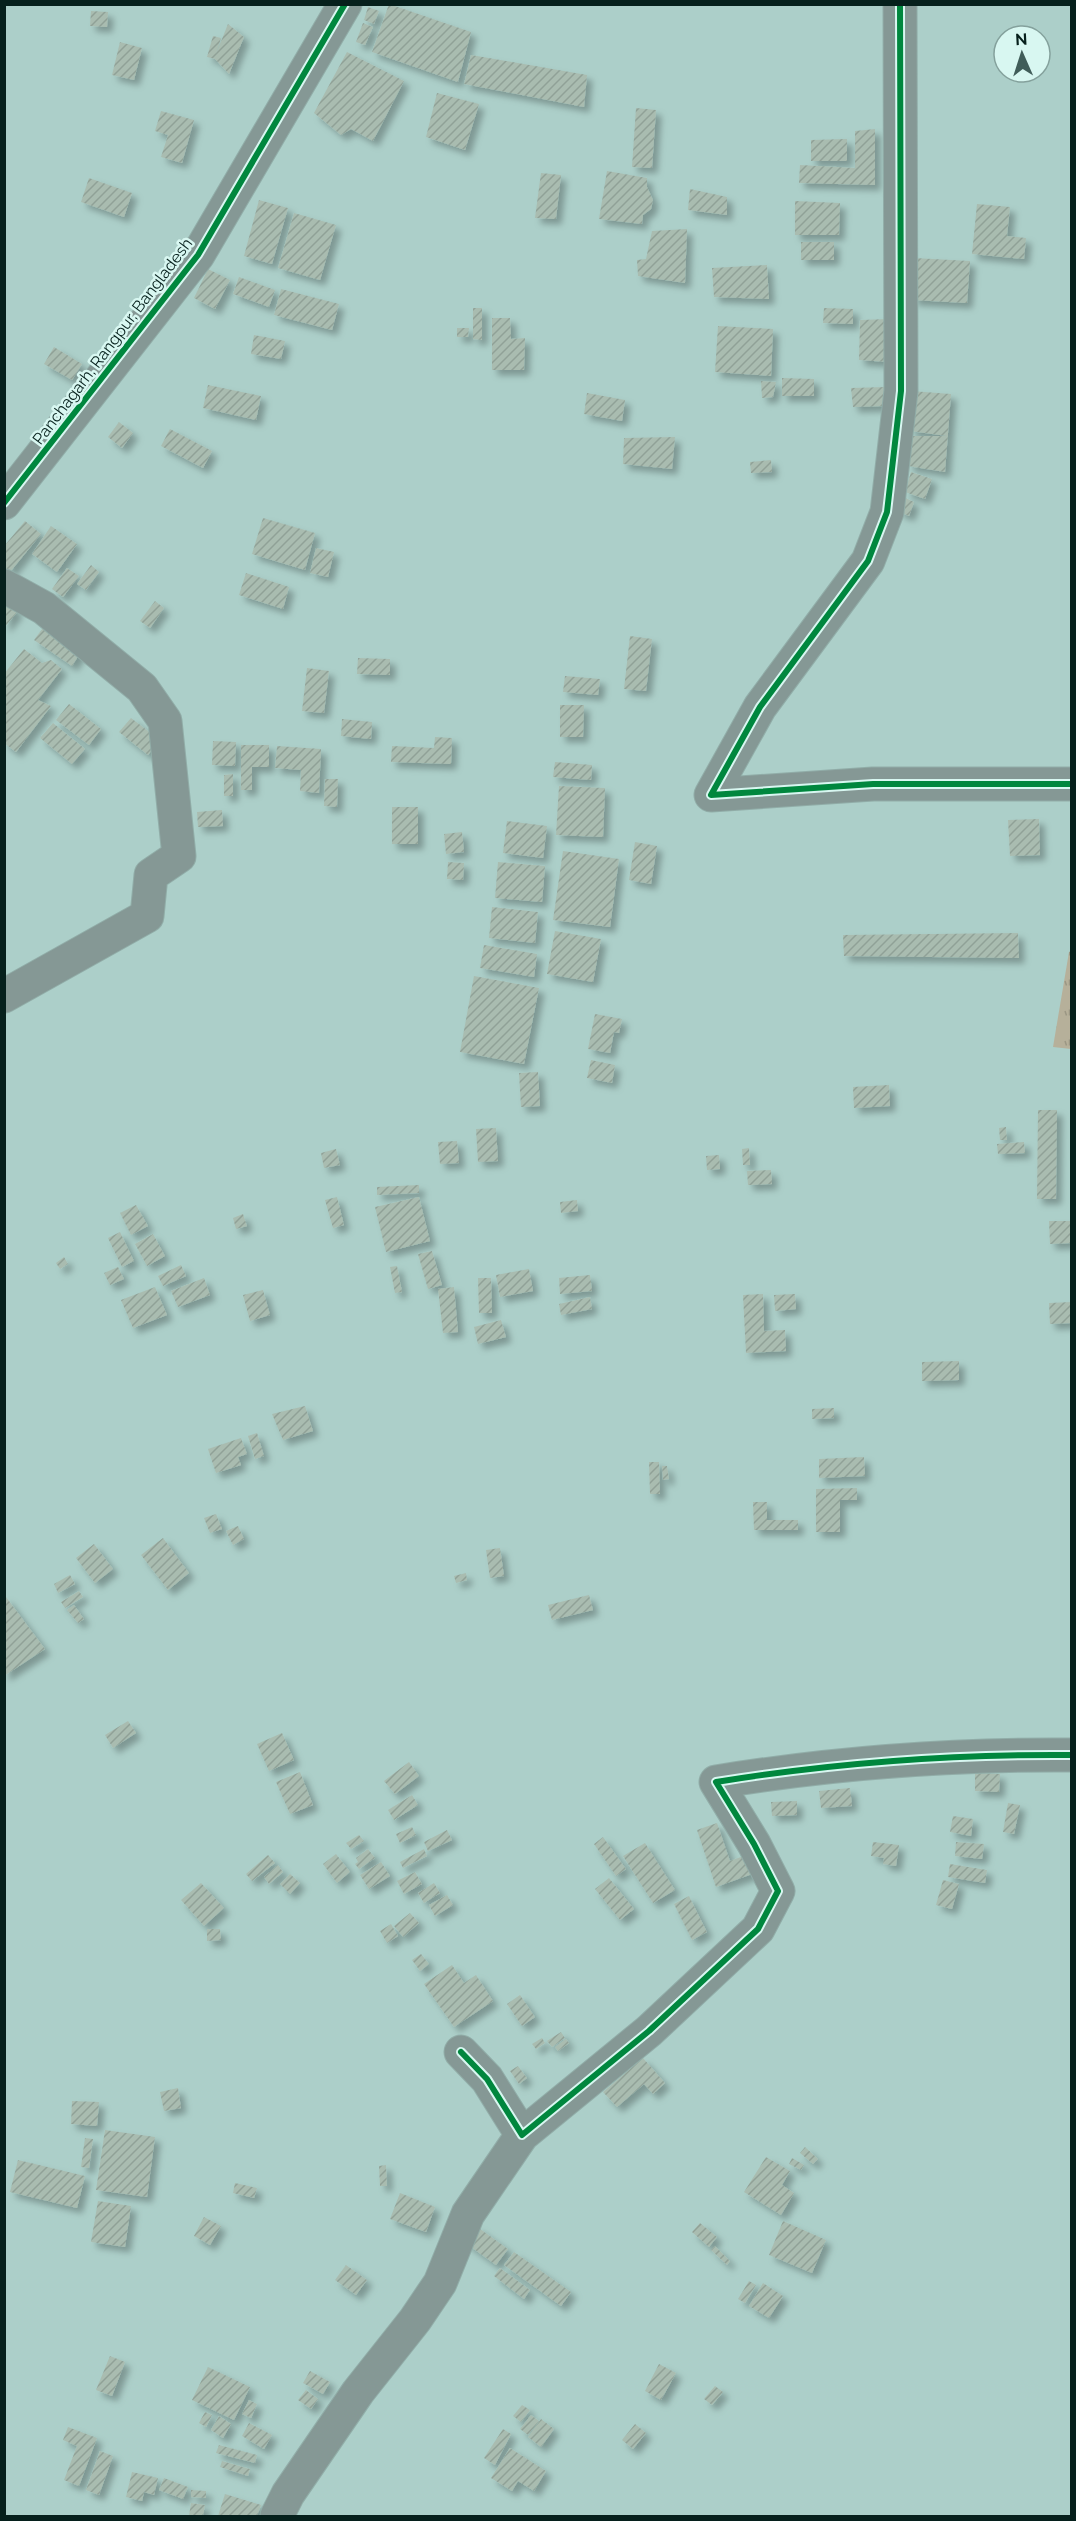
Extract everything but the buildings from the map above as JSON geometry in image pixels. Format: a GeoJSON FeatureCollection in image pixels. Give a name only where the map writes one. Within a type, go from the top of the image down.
{"type":"FeatureCollection","features":[{"type":"Feature","properties":{"kind":"street","name":"Panchagarh, Rangpur, Bangladesh"},"geometry":{"type":"LineString","coordinates":[[4,503],[198,255],[345,4]]}},
{"type":"Feature","properties":{"kind":"street"},"geometry":{"type":"LineString","coordinates":[[900,4],[901,392],[886,512],[868,561],[760,707],[711,795],[873,784],[1071,784]]}},
{"type":"Feature","properties":{"kind":"street"},"geometry":{"type":"LineString","coordinates":[[4,586],[44,608],[142,688],[165,721],[179,856],[151,875],[147,916],[4,996]]}},
{"type":"Feature","properties":{"kind":"street"},"geometry":{"type":"LineString","coordinates":[[277,2517],[288,2494],[358,2392],[415,2320],[440,2283],[468,2214],[522,2135],[649,2031],[758,1929],[778,1891],[754,1844],[716,1782],[767,1774],[901,1761],[984,1756],[1071,1755]]}},
{"type":"Feature","properties":{"kind":"street"},"geometry":{"type":"LineString","coordinates":[[461,2052],[487,2079],[522,2135]]}},
{"type":"Feature","properties":{"kind":"green space"},"geometry":{"type":"Polygon","coordinates":[[[1071,951],[1071,1049],[1053,1047],[1071,951]]]}},
{"type":"Feature","properties":{"kind":"cycle path"},"geometry":{"type":"LineString","coordinates":[[4,503],[198,255],[345,4]]}},
{"type":"Feature","properties":{"kind":"cycle path"},"geometry":{"type":"LineString","coordinates":[[900,4],[901,391],[887,512],[868,561],[760,707],[711,795],[873,784],[1072,784]]}},
{"type":"Feature","properties":{"kind":"cycle path"},"geometry":{"type":"LineString","coordinates":[[461,2052],[487,2079],[522,2135],[649,2031],[758,1929],[778,1891],[754,1844],[716,1782],[893,1761],[983,1756],[1072,1755]]}}]}
